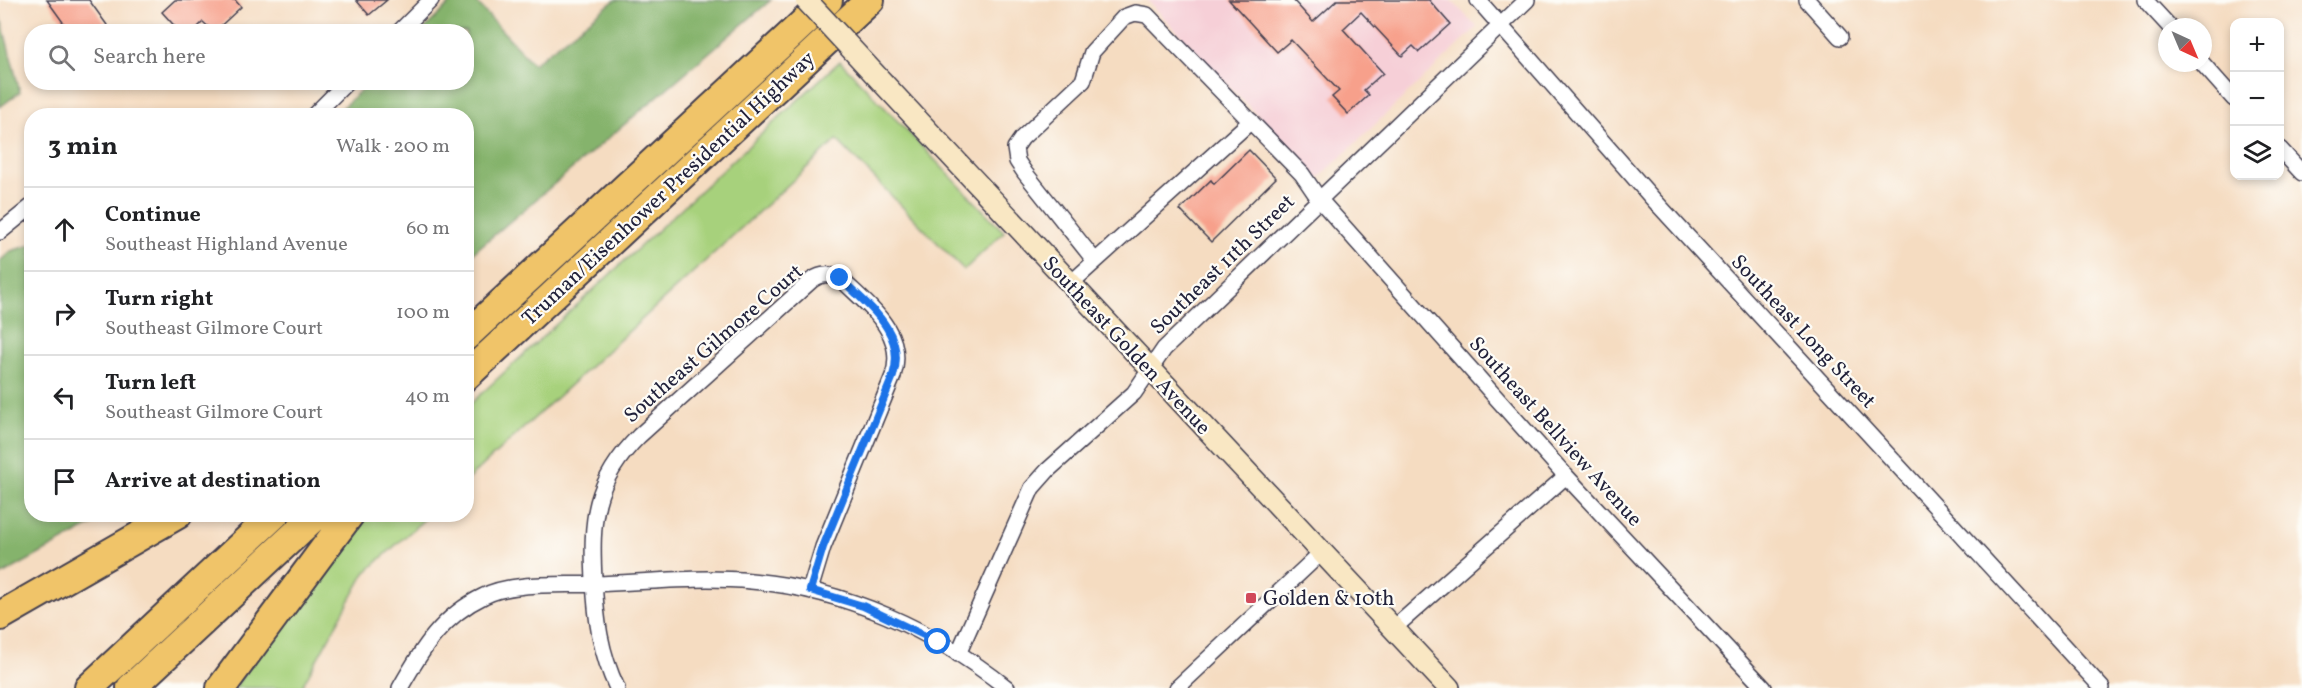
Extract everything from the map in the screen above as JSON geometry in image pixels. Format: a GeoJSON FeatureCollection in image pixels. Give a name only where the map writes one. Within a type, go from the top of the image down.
{"type":"FeatureCollection","features":[{"type":"Feature","properties":{"kind":"highway","name":"Truman/Eisenhower Presidential Highway"},"geometry":{"type":"LineString","coordinates":[[474,329],[828,0]]}},
{"type":"Feature","properties":{"kind":"highway","name":"Truman/Eisenhower Presidential Highway"},"geometry":{"type":"LineString","coordinates":[[474,368],[870,0]]}},
{"type":"Feature","properties":{"kind":"highway"},"geometry":{"type":"LineString","coordinates":[[474,308],[524,264],[634,181]]}},
{"type":"Feature","properties":{"kind":"highway"},"geometry":{"type":"LineString","coordinates":[[474,379],[518,327]]}},
{"type":"Feature","properties":{"kind":"highway"},"geometry":{"type":"LineString","coordinates":[[0,616],[164,522]]}},
{"type":"Feature","properties":{"kind":"highway"},"geometry":{"type":"LineString","coordinates":[[88,688],[266,522]]}},
{"type":"Feature","properties":{"kind":"highway"},"geometry":{"type":"LineString","coordinates":[[131,688],[308,522]]}},
{"type":"Feature","properties":{"kind":"highway"},"geometry":{"type":"LineString","coordinates":[[220,688],[344,522]]}},
{"type":"Feature","properties":{"kind":"street"},"geometry":{"type":"LineString","coordinates":[[407,24],[430,0]]}},
{"type":"Feature","properties":{"kind":"street","name":"Southeast Golden Avenue"},"geometry":{"type":"LineString","coordinates":[[806,0],[1449,688]]}},
{"type":"Feature","properties":{"kind":"street","name":"Southeast Long Street"},"geometry":{"type":"LineString","coordinates":[[1478,0],[1653,199],[2102,688]]}},
{"type":"Feature","properties":{"kind":"street","name":"Southeast 11th Street"},"geometry":{"type":"LineString","coordinates":[[958,654],[1032,489],[1048,470],[1134,393],[1164,349],[1527,0]]}},
{"type":"Feature","properties":{"kind":"street"},"geometry":{"type":"LineString","coordinates":[[1807,0],[1840,37]]}},
{"type":"Feature","properties":{"kind":"street"},"geometry":{"type":"LineString","coordinates":[[2145,0],[2162,18]]}},
{"type":"Feature","properties":{"kind":"street","name":"Southeast Bellview Avenue"},"geometry":{"type":"LineString","coordinates":[[1095,261],[1025,173],[1017,161],[1016,148],[1022,138],[1083,81],[1092,52],[1124,17],[1136,13],[1147,15],[1302,174],[1320,199],[1566,476],[1764,688]]}},
{"type":"Feature","properties":{"kind":"street"},"geometry":{"type":"LineString","coordinates":[[2210,72],[2230,94]]}},
{"type":"Feature","properties":{"kind":"street"},"geometry":{"type":"LineString","coordinates":[[321,108],[339,90]]}},
{"type":"Feature","properties":{"kind":"street"},"geometry":{"type":"LineString","coordinates":[[1070,284],[1251,121]]}},
{"type":"Feature","properties":{"kind":"street"},"geometry":{"type":"LineString","coordinates":[[2284,153],[2302,173]]}},
{"type":"Feature","properties":{"kind":"street"},"geometry":{"type":"LineString","coordinates":[[0,232],[24,212]]}},
{"type":"Feature","properties":{"kind":"street","name":"Southeast Gilmore Court"},"geometry":{"type":"LineString","coordinates":[[594,584],[592,531],[596,506],[604,483],[621,456],[639,436],[812,280],[824,274],[840,278],[886,324],[894,341],[897,360],[893,376],[823,547],[810,590]]}},
{"type":"Feature","properties":{"kind":"street"},"geometry":{"type":"LineString","coordinates":[[1394,628],[1566,476]]}},
{"type":"Feature","properties":{"kind":"street"},"geometry":{"type":"LineString","coordinates":[[1177,688],[1322,552]]}},
{"type":"Feature","properties":{"kind":"street"},"geometry":{"type":"LineString","coordinates":[[400,688],[434,633],[462,608],[485,595],[508,588],[714,579],[749,580],[810,590],[863,606],[894,619],[958,654],[1007,688]]}},
{"type":"Feature","properties":{"kind":"street"},"geometry":{"type":"LineString","coordinates":[[594,584],[599,641],[617,688]]}},
{"type":"Feature","properties":{"kind":"shaded area"},"geometry":{"type":"Polygon","coordinates":[[[1147,0],[1451,0],[1477,27],[1318,179],[1147,0]]]}},
{"type":"Feature","properties":{"kind":"green space"},"geometry":{"type":"Polygon","coordinates":[[[454,0],[474,0],[533,64],[615,0],[771,0],[474,252],[474,108],[342,108],[361,90],[474,90],[474,24],[429,24],[454,0]]]}},
{"type":"Feature","properties":{"kind":"green space"},"geometry":{"type":"Polygon","coordinates":[[[0,15],[20,92],[0,107],[0,15]]]}},
{"type":"Feature","properties":{"kind":"green space"},"geometry":{"type":"Polygon","coordinates":[[[840,61],[1004,232],[964,270],[837,140],[474,474],[474,401],[840,61]]]}},
{"type":"Feature","properties":{"kind":"green space"},"geometry":{"type":"Polygon","coordinates":[[[24,247],[24,522],[97,522],[0,576],[0,261],[11,251],[24,247]]]}},
{"type":"Feature","properties":{"kind":"green space"},"geometry":{"type":"Polygon","coordinates":[[[357,522],[421,522],[365,573],[301,688],[234,688],[357,522]]]}},
{"type":"Feature","properties":{"kind":"building"},"geometry":{"type":"Polygon","coordinates":[[[47,0],[89,0],[106,24],[64,24],[47,0]]]}},
{"type":"Feature","properties":{"kind":"building"},"geometry":{"type":"Polygon","coordinates":[[[175,0],[235,0],[241,7],[223,24],[203,22],[201,24],[173,24],[162,12],[175,0]]]}},
{"type":"Feature","properties":{"kind":"building"},"geometry":{"type":"Polygon","coordinates":[[[356,0],[387,0],[369,15],[356,0]]]}},
{"type":"Feature","properties":{"kind":"building"},"geometry":{"type":"Polygon","coordinates":[[[1229,0],[1293,0],[1313,22],[1337,0],[1429,0],[1450,24],[1419,52],[1413,46],[1402,56],[1361,12],[1343,29],[1383,73],[1364,90],[1369,95],[1348,114],[1332,97],[1339,91],[1291,40],[1277,52],[1229,0]]]}},
{"type":"Feature","properties":{"kind":"building"},"geometry":{"type":"Polygon","coordinates":[[[1249,150],[1276,178],[1211,242],[1180,210],[1211,180],[1214,184],[1249,150]]]}},
{"type":"Feature","properties":{"kind":"place","name":"Golden & 10th"},"geometry":{"type":"Point","coordinates":[1251,598]}},
{"type":"Feature","properties":{"kind":"route"},"geometry":{"type":"LineString","coordinates":[[840,278],[886,324],[897,350],[897,360],[893,376],[823,547],[810,590],[863,606],[938,642]]}}]}
